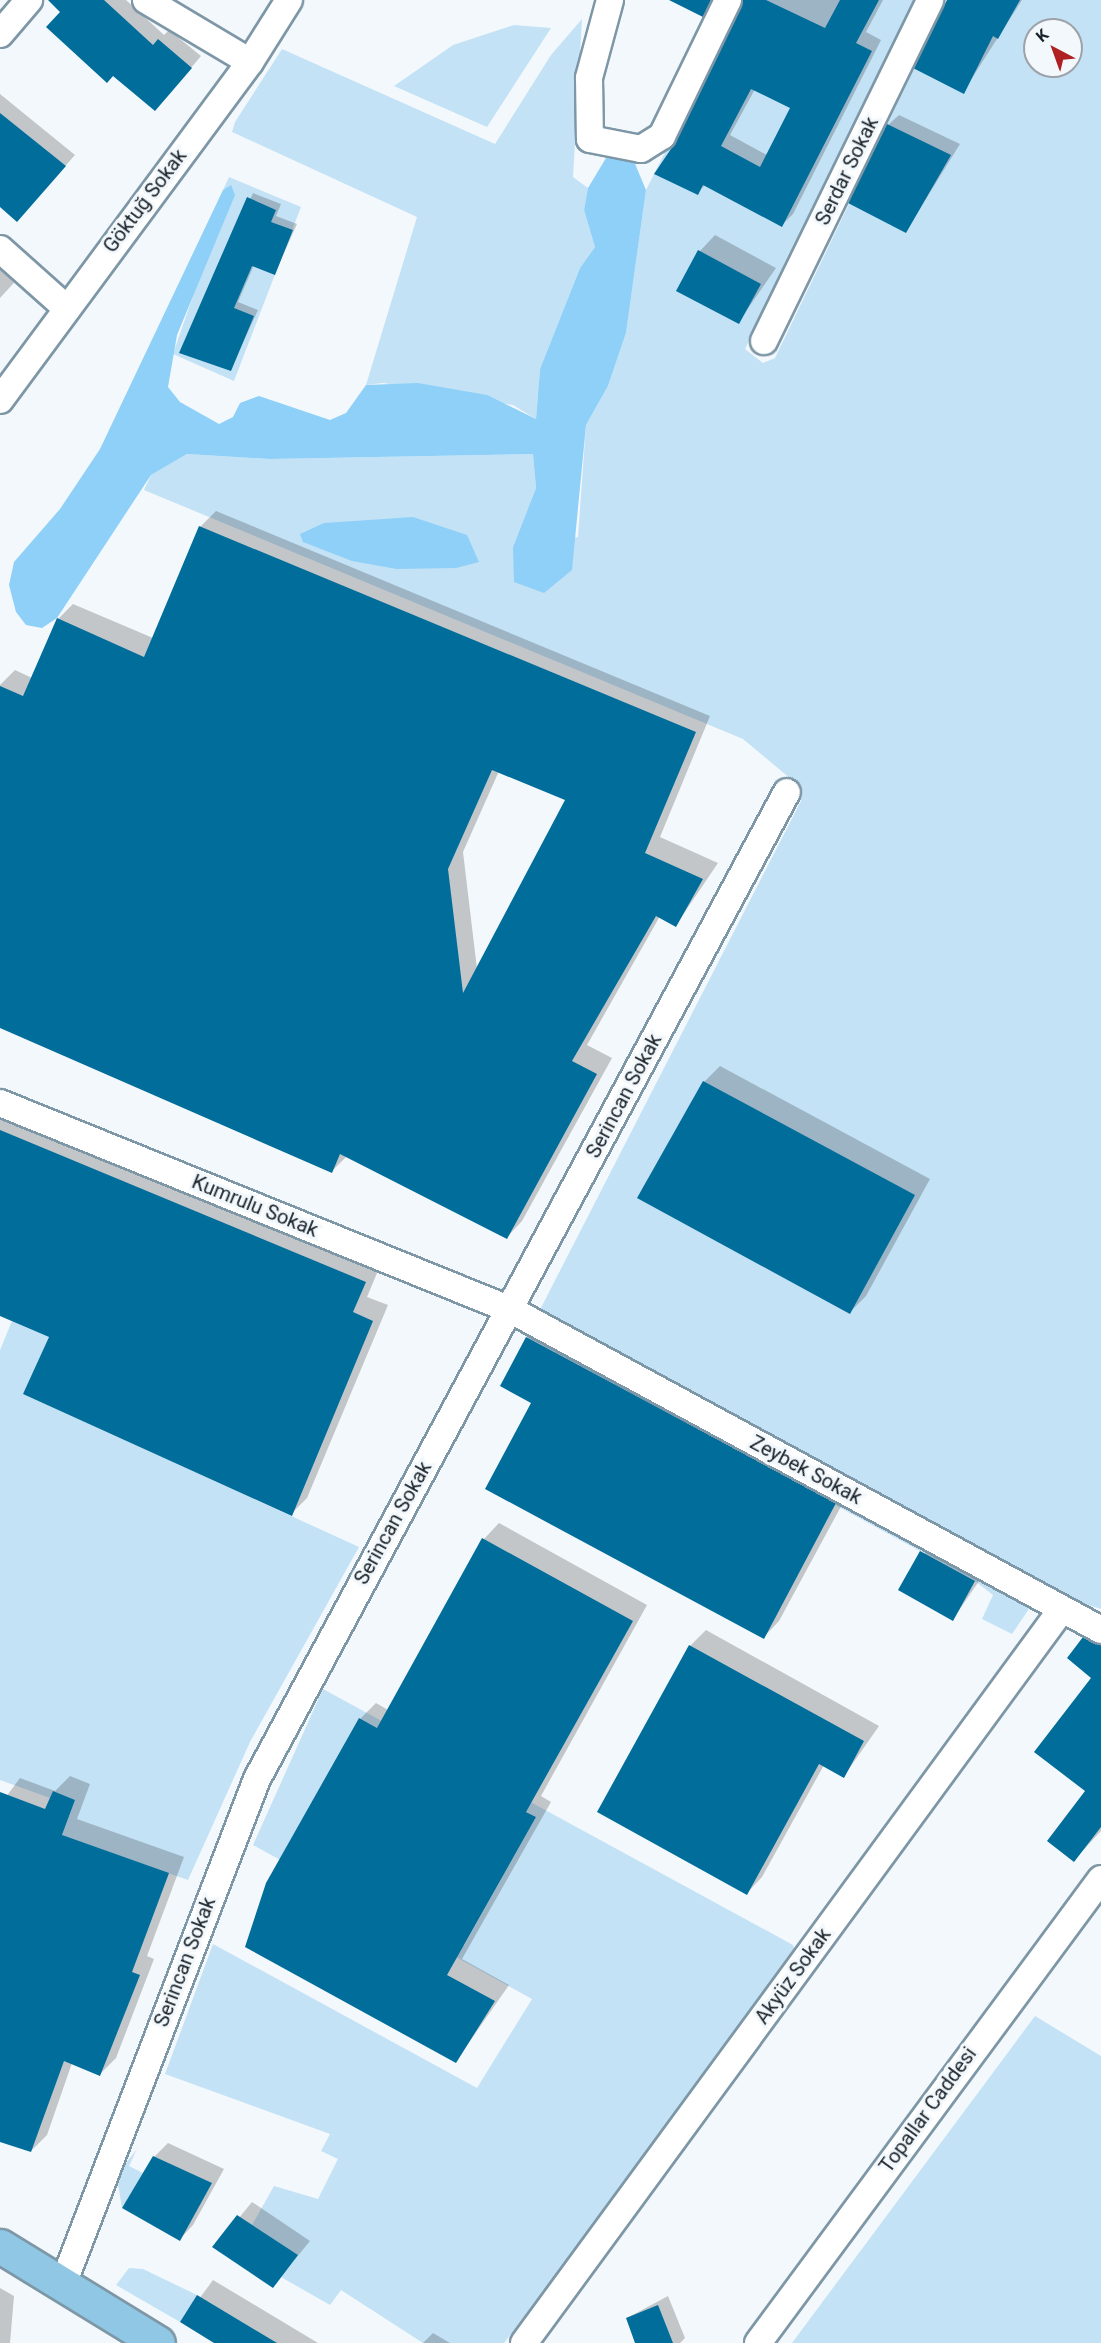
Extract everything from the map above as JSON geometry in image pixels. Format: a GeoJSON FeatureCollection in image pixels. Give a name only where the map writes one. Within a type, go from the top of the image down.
{"type":"FeatureCollection","features":[{"type":"Feature","properties":{"kind":"main road"},"geometry":{"type":"LineString","coordinates":[[0,2246],[158,2343]]}},
{"type":"Feature","properties":{"kind":"street"},"geometry":{"type":"LineString","coordinates":[[0,34],[29,0]]}},
{"type":"Feature","properties":{"kind":"street"},"geometry":{"type":"LineString","coordinates":[[146,0],[250,62]]}},
{"type":"Feature","properties":{"kind":"street","name":"Göktuğ Sokak"},"geometry":{"type":"LineString","coordinates":[[0,400],[65,307],[250,62],[288,0]]}},
{"type":"Feature","properties":{"kind":"street"},"geometry":{"type":"LineString","coordinates":[[610,0],[589,78],[590,139],[641,148],[662,136],[728,0]]}},
{"type":"Feature","properties":{"kind":"street","name":"Serdar Sokak"},"geometry":{"type":"LineString","coordinates":[[764,341],[930,0]]}},
{"type":"Feature","properties":{"kind":"street"},"geometry":{"type":"LineString","coordinates":[[0,249],[65,307]]}},
{"type":"Feature","properties":{"kind":"street","name":"Serincan Sokak"},"geometry":{"type":"LineString","coordinates":[[63,2284],[257,1779],[787,792]]}},
{"type":"Feature","properties":{"kind":"street","name":"Kumrulu Sokak"},"geometry":{"type":"LineString","coordinates":[[0,1103],[510,1310]]}},
{"type":"Feature","properties":{"kind":"street","name":"Zeybek Sokak"},"geometry":{"type":"LineString","coordinates":[[510,1310],[1101,1630]]}},
{"type":"Feature","properties":{"kind":"street","name":"Akyüz Sokak"},"geometry":{"type":"LineString","coordinates":[[524,2343],[1062,1609]]}},
{"type":"Feature","properties":{"kind":"street","name":"Topallar Caddesi"},"geometry":{"type":"LineString","coordinates":[[758,2343],[1101,1879]]}},
{"type":"Feature","properties":{"kind":"shaded area"},"geometry":{"type":"Polygon","coordinates":[[[742,0],[916,0],[745,349],[763,363],[775,358],[947,0],[1101,0],[1101,1609],[1050,1593],[1035,1600],[1012,1634],[982,1619],[993,1595],[975,1581],[526,1337],[801,801],[797,784],[743,739],[144,490],[151,475],[187,454],[270,459],[533,454],[536,488],[513,547],[578,537],[586,425],[608,386],[626,333],[646,190],[742,0]]]}},
{"type":"Feature","properties":{"kind":"shaded area"},"geometry":{"type":"Polygon","coordinates":[[[582,19],[573,177],[588,188],[584,210],[595,247],[580,268],[540,369],[536,419],[513,405],[383,383],[366,385],[417,217],[232,132],[235,122],[282,49],[495,144],[551,55],[582,19]]]}},
{"type":"Feature","properties":{"kind":"shaded area"},"geometry":{"type":"Polygon","coordinates":[[[514,25],[551,28],[487,127],[394,86],[453,45],[514,25]]]}},
{"type":"Feature","properties":{"kind":"shaded area"},"geometry":{"type":"Polygon","coordinates":[[[609,153],[633,159],[646,190],[626,333],[608,386],[586,425],[572,570],[544,593],[514,582],[513,547],[536,488],[533,454],[270,459],[187,454],[151,475],[57,618],[42,628],[26,625],[16,612],[9,585],[14,562],[60,509],[100,449],[223,190],[231,185],[235,195],[177,335],[168,387],[180,402],[219,424],[233,417],[240,403],[259,396],[330,420],[346,413],[366,385],[418,383],[487,395],[536,419],[540,369],[580,268],[595,247],[584,210],[588,188],[609,153]]]}},
{"type":"Feature","properties":{"kind":"shaded area"},"geometry":{"type":"Polygon","coordinates":[[[229,177],[301,207],[234,381],[173,354],[231,186],[223,190],[229,177]]]}},
{"type":"Feature","properties":{"kind":"shaded area"},"geometry":{"type":"Polygon","coordinates":[[[413,517],[467,535],[479,562],[456,568],[397,569],[352,561],[303,542],[300,534],[324,523],[413,517]]]}},
{"type":"Feature","properties":{"kind":"shaded area"},"geometry":{"type":"Polygon","coordinates":[[[12,1321],[49,1337],[24,1394],[359,1547],[250,1742],[188,1880],[62,1836],[75,1800],[53,1791],[50,1798],[0,1780],[0,1350],[12,1321]]]}},
{"type":"Feature","properties":{"kind":"shaded area"},"geometry":{"type":"Polygon","coordinates":[[[323,1689],[793,1945],[796,1954],[504,2343],[423,2343],[341,2290],[330,2305],[281,2277],[298,2255],[252,2225],[274,2186],[318,2199],[338,2159],[321,2151],[330,2134],[165,2074],[213,1944],[477,2088],[532,1999],[253,1845],[323,1689]],[[359,1718],[287,1846],[464,1946],[536,1817],[359,1718]]]}},
{"type":"Feature","properties":{"kind":"shaded area"},"geometry":{"type":"Polygon","coordinates":[[[1035,2016],[1101,2056],[1101,2343],[792,2343],[1035,2016]]]}},
{"type":"Feature","properties":{"kind":"shaded area"},"geometry":{"type":"Polygon","coordinates":[[[137,2149],[129,2166],[143,2173],[122,2208],[118,2184],[123,2167],[137,2149]]]}},
{"type":"Feature","properties":{"kind":"shaded area"},"geometry":{"type":"Polygon","coordinates":[[[129,2268],[143,2269],[197,2295],[180,2322],[116,2285],[129,2268]]]}},
{"type":"Feature","properties":{"kind":"building"},"geometry":{"type":"Polygon","coordinates":[[[48,0],[104,0],[153,45],[158,39],[192,68],[155,111],[113,76],[107,83],[46,27],[60,12],[48,0]]]}},
{"type":"Feature","properties":{"kind":"building"},"geometry":{"type":"Polygon","coordinates":[[[669,0],[711,0],[703,17],[669,0]]]}},
{"type":"Feature","properties":{"kind":"building"},"geometry":{"type":"Polygon","coordinates":[[[743,0],[766,0],[825,28],[840,0],[879,0],[856,43],[872,51],[782,227],[703,185],[698,195],[654,174],[675,143],[743,0]],[[751,89],[721,146],[760,167],[790,108],[751,89]]]}},
{"type":"Feature","properties":{"kind":"building"},"geometry":{"type":"Polygon","coordinates":[[[947,0],[1020,0],[998,39],[993,36],[964,94],[913,68],[947,0]]]}},
{"type":"Feature","properties":{"kind":"building"},"geometry":{"type":"Polygon","coordinates":[[[0,113],[66,166],[17,222],[0,207],[0,113]]]}},
{"type":"Feature","properties":{"kind":"building"},"geometry":{"type":"Polygon","coordinates":[[[887,124],[951,155],[906,233],[848,203],[887,124]]]}},
{"type":"Feature","properties":{"kind":"building"},"geometry":{"type":"Polygon","coordinates":[[[247,197],[276,210],[271,222],[293,230],[275,275],[252,266],[234,308],[254,316],[231,371],[179,353],[247,197]]]}},
{"type":"Feature","properties":{"kind":"building"},"geometry":{"type":"Polygon","coordinates":[[[698,250],[761,284],[739,324],[676,291],[698,250]]]}},
{"type":"Feature","properties":{"kind":"building"},"geometry":{"type":"Polygon","coordinates":[[[199,526],[696,732],[645,853],[703,879],[676,927],[656,916],[572,1061],[597,1074],[507,1239],[340,1154],[332,1173],[0,1028],[0,686],[23,696],[57,618],[144,657],[199,526]],[[492,770],[448,869],[463,993],[565,800],[492,770]]]}},
{"type":"Feature","properties":{"kind":"building"},"geometry":{"type":"Polygon","coordinates":[[[703,1081],[915,1195],[850,1314],[637,1198],[703,1081]]]}},
{"type":"Feature","properties":{"kind":"building"},"geometry":{"type":"Polygon","coordinates":[[[0,1130],[366,1282],[353,1312],[373,1321],[292,1516],[23,1394],[49,1337],[0,1316],[0,1130]]]}},
{"type":"Feature","properties":{"kind":"building"},"geometry":{"type":"Polygon","coordinates":[[[526,1337],[836,1503],[764,1639],[485,1489],[531,1403],[500,1386],[526,1337]]]}},
{"type":"Feature","properties":{"kind":"building"},"geometry":{"type":"Polygon","coordinates":[[[482,1538],[633,1621],[526,1812],[536,1817],[447,1975],[495,2001],[456,2063],[245,1947],[266,1883],[359,1718],[377,1728],[482,1538]]]}},
{"type":"Feature","properties":{"kind":"building"},"geometry":{"type":"Polygon","coordinates":[[[920,1551],[975,1581],[953,1621],[898,1590],[920,1551]]]}},
{"type":"Feature","properties":{"kind":"building"},"geometry":{"type":"Polygon","coordinates":[[[1083,1637],[1101,1645],[1101,1827],[1074,1862],[1047,1841],[1085,1791],[1034,1752],[1091,1678],[1067,1658],[1083,1637]]]}},
{"type":"Feature","properties":{"kind":"building"},"geometry":{"type":"Polygon","coordinates":[[[689,1645],[864,1741],[844,1778],[819,1764],[747,1895],[597,1812],[689,1645]]]}},
{"type":"Feature","properties":{"kind":"building"},"geometry":{"type":"Polygon","coordinates":[[[53,1791],[75,1800],[62,1835],[169,1873],[132,1972],[140,1975],[100,2076],[64,2061],[31,2152],[0,2142],[0,1792],[45,1809],[53,1791]]]}},
{"type":"Feature","properties":{"kind":"building"},"geometry":{"type":"Polygon","coordinates":[[[153,2156],[212,2183],[180,2241],[122,2208],[153,2156]]]}},
{"type":"Feature","properties":{"kind":"building"},"geometry":{"type":"Polygon","coordinates":[[[237,2215],[298,2255],[273,2288],[212,2247],[237,2215]]]}},
{"type":"Feature","properties":{"kind":"building"},"geometry":{"type":"Polygon","coordinates":[[[197,2295],[277,2343],[214,2343],[180,2322],[197,2295]]]}},
{"type":"Feature","properties":{"kind":"building"},"geometry":{"type":"Polygon","coordinates":[[[658,2305],[673,2343],[635,2343],[626,2318],[658,2305]]]}}]}
